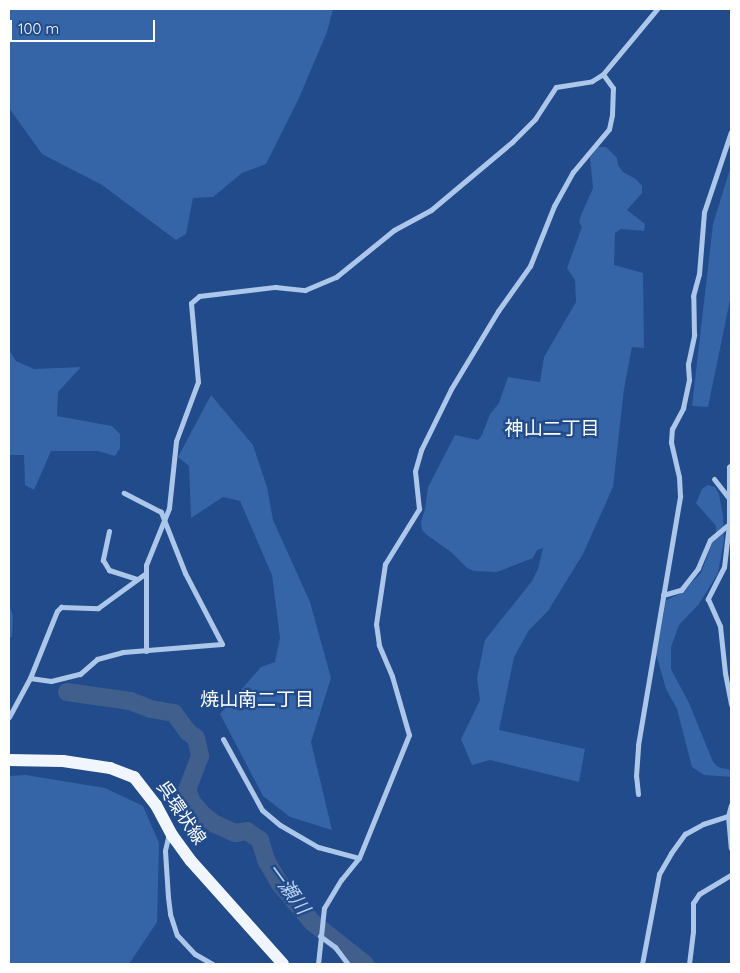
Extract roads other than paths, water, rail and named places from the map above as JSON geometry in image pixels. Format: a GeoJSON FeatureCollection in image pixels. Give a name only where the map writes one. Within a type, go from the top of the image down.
{"type":"FeatureCollection","features":[{"type":"Feature","properties":{"kind":"main road","name":"呉環状線"},"geometry":{"type":"LineString","coordinates":[[9,760],[63,761],[110,768],[134,777],[156,805],[169,829],[191,861],[283,964]]}},
{"type":"Feature","properties":{"kind":"street"},"geometry":{"type":"LineString","coordinates":[[146,652],[146,565],[169,508],[176,441],[198,382],[191,304],[198,296],[275,287],[305,290],[336,277],[394,230],[431,210],[512,142],[535,119],[556,88],[592,81],[603,74],[657,9]]}},
{"type":"Feature","properties":{"kind":"street"},"geometry":{"type":"LineString","coordinates":[[318,964],[324,908],[341,880],[359,858],[409,734],[392,676],[379,645],[376,624],[385,564],[419,509],[415,471],[421,450],[451,389],[498,311],[530,266],[554,206],[573,172],[609,129],[612,115],[613,88],[603,74]]}},
{"type":"Feature","properties":{"kind":"street"},"geometry":{"type":"LineString","coordinates":[[638,794],[636,776],[638,745],[680,496],[672,429],[683,408],[689,380],[688,364],[694,335],[693,296],[699,274],[704,212],[731,132]]}},
{"type":"Feature","properties":{"kind":"street"},"geometry":{"type":"LineString","coordinates":[[731,465],[729,467],[729,524],[724,567],[708,599],[720,626],[725,673],[731,704]]}},
{"type":"Feature","properties":{"kind":"street"},"geometry":{"type":"LineString","coordinates":[[714,479],[729,498]]}},
{"type":"Feature","properties":{"kind":"street"},"geometry":{"type":"LineString","coordinates":[[30,678],[51,681],[63,679],[80,674],[97,659],[123,652],[146,652],[222,644],[185,572],[161,512],[124,493]]}},
{"type":"Feature","properties":{"kind":"street"},"geometry":{"type":"LineString","coordinates":[[663,595],[681,590],[698,568],[710,540],[729,524]]}},
{"type":"Feature","properties":{"kind":"street"},"geometry":{"type":"LineString","coordinates":[[109,531],[104,560],[109,570],[137,579]]}},
{"type":"Feature","properties":{"kind":"street"},"geometry":{"type":"LineString","coordinates":[[9,717],[30,678],[57,611],[61,607],[98,608],[146,573]]}},
{"type":"Feature","properties":{"kind":"street"},"geometry":{"type":"LineString","coordinates":[[223,739],[262,810],[280,826],[318,847],[359,858]]}},
{"type":"Feature","properties":{"kind":"street"},"geometry":{"type":"LineString","coordinates":[[731,805],[731,848]]}},
{"type":"Feature","properties":{"kind":"street"},"geometry":{"type":"LineString","coordinates":[[642,964],[659,874],[670,853],[685,834],[703,824],[730,815]]}},
{"type":"Feature","properties":{"kind":"street"},"geometry":{"type":"LineString","coordinates":[[169,829],[165,851],[170,914],[177,934],[195,954],[212,964]]}},
{"type":"Feature","properties":{"kind":"street"},"geometry":{"type":"LineString","coordinates":[[690,964],[694,903],[699,894],[731,875]]}},
{"type":"Feature","properties":{"kind":"street"},"geometry":{"type":"LineString","coordinates":[[320,936],[335,946],[348,964]]}},
{"type":"Feature","properties":{"kind":"waterway","name":"一瀬川"},"geometry":{"type":"LineString","coordinates":[[67,692],[130,701],[151,709],[174,713],[188,732],[196,738],[200,756],[187,790],[192,802],[202,814],[215,824],[235,833],[247,831],[260,840],[266,860],[280,884],[312,922],[365,964]]}},
{"type":"Feature","properties":{"kind":"district","name":"神山二丁目"},"geometry":{"type":"Point","coordinates":[552,429]}},
{"type":"Feature","properties":{"kind":"district","name":"焼山南二丁目"},"geometry":{"type":"Point","coordinates":[257,700]}}]}
